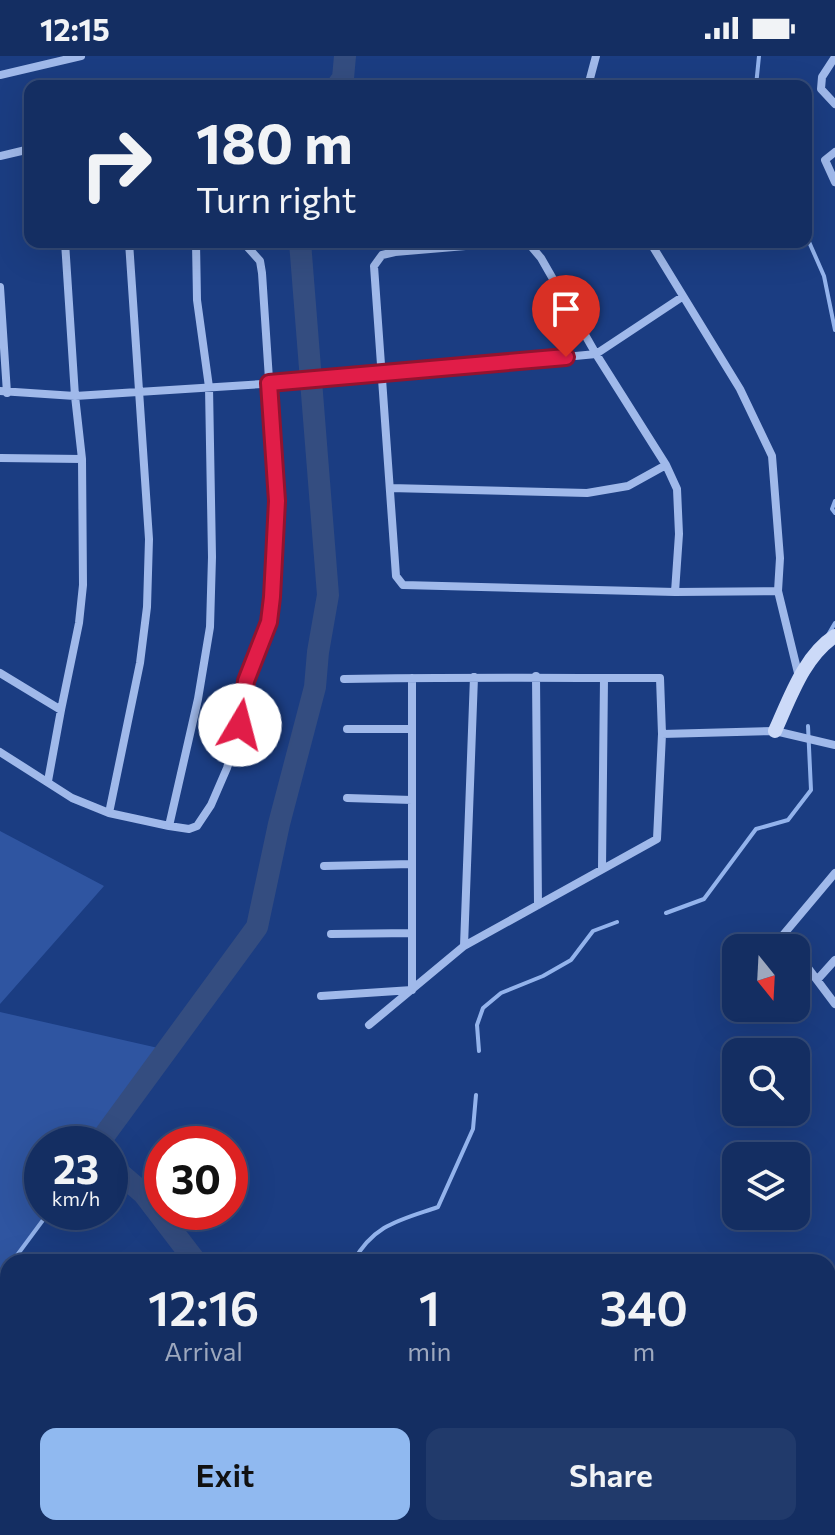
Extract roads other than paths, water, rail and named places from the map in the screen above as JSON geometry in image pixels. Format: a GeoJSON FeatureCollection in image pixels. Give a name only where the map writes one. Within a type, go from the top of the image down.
{"type":"FeatureCollection","features":[{"type":"Feature","properties":{"kind":"main road"},"geometry":{"type":"LineString","coordinates":[[775,731],[799,677],[827,641],[835,636]]}},
{"type":"Feature","properties":{"kind":"street"},"geometry":{"type":"LineString","coordinates":[[0,75],[81,56]]}},
{"type":"Feature","properties":{"kind":"street"},"geometry":{"type":"LineString","coordinates":[[590,80],[596,56]]}},
{"type":"Feature","properties":{"kind":"street"},"geometry":{"type":"LineString","coordinates":[[835,57],[822,77],[821,89],[835,104]]}},
{"type":"Feature","properties":{"kind":"street"},"geometry":{"type":"LineString","coordinates":[[0,156],[24,150]]}},
{"type":"Feature","properties":{"kind":"street"},"geometry":{"type":"LineString","coordinates":[[835,152],[825,160],[835,182]]}},
{"type":"Feature","properties":{"kind":"street"},"geometry":{"type":"LineString","coordinates":[[48,781],[79,623],[83,585],[82,459],[65,248]]}},
{"type":"Feature","properties":{"kind":"street"},"geometry":{"type":"LineString","coordinates":[[109,813],[140,663],[147,607],[149,539],[129,248]]}},
{"type":"Feature","properties":{"kind":"street"},"geometry":{"type":"LineString","coordinates":[[169,826],[198,699],[210,627],[209,387],[197,300],[196,248]]}},
{"type":"Feature","properties":{"kind":"street"},"geometry":{"type":"LineString","coordinates":[[0,752],[72,798],[109,813],[189,829],[197,826],[211,805],[227,768],[240,725],[246,681],[269,622],[277,501],[260,261],[248,248]]}},
{"type":"Feature","properties":{"kind":"street"},"geometry":{"type":"LineString","coordinates":[[453,248],[382,255],[374,266],[396,576],[403,585],[675,592],[778,591]]}},
{"type":"Feature","properties":{"kind":"street"},"geometry":{"type":"LineString","coordinates":[[533,248],[666,465],[677,489],[679,534],[675,592]]}},
{"type":"Feature","properties":{"kind":"street"},"geometry":{"type":"LineString","coordinates":[[653,248],[740,389],[772,456],[780,558],[778,591],[799,677]]}},
{"type":"Feature","properties":{"kind":"street"},"geometry":{"type":"LineString","coordinates":[[0,287],[3,392],[75,396],[326,380],[596,354],[682,297]]}},
{"type":"Feature","properties":{"kind":"street"},"geometry":{"type":"LineString","coordinates":[[0,458],[82,459]]}},
{"type":"Feature","properties":{"kind":"street"},"geometry":{"type":"LineString","coordinates":[[390,488],[587,493],[628,486],[666,465]]}},
{"type":"Feature","properties":{"kind":"street"},"geometry":{"type":"LineString","coordinates":[[0,673],[61,710]]}},
{"type":"Feature","properties":{"kind":"street"},"geometry":{"type":"LineString","coordinates":[[536,676],[538,905]]}},
{"type":"Feature","properties":{"kind":"street"},"geometry":{"type":"LineString","coordinates":[[464,946],[474,677]]}},
{"type":"Feature","properties":{"kind":"street"},"geometry":{"type":"LineString","coordinates":[[412,678],[412,990]]}},
{"type":"Feature","properties":{"kind":"street"},"geometry":{"type":"LineString","coordinates":[[602,869],[604,678]]}},
{"type":"Feature","properties":{"kind":"street"},"geometry":{"type":"LineString","coordinates":[[344,679],[660,678],[662,734],[657,839],[464,946],[369,1025]]}},
{"type":"Feature","properties":{"kind":"street"},"geometry":{"type":"LineString","coordinates":[[347,729],[412,729]]}},
{"type":"Feature","properties":{"kind":"street"},"geometry":{"type":"LineString","coordinates":[[662,734],[775,731],[831,743]]}},
{"type":"Feature","properties":{"kind":"street"},"geometry":{"type":"LineString","coordinates":[[347,798],[412,800]]}},
{"type":"Feature","properties":{"kind":"street"},"geometry":{"type":"LineString","coordinates":[[324,866],[412,864]]}},
{"type":"Feature","properties":{"kind":"street"},"geometry":{"type":"LineString","coordinates":[[784,934],[835,873]]}},
{"type":"Feature","properties":{"kind":"street"},"geometry":{"type":"LineString","coordinates":[[331,934],[412,933]]}},
{"type":"Feature","properties":{"kind":"street"},"geometry":{"type":"LineString","coordinates":[[817,980],[835,960]]}},
{"type":"Feature","properties":{"kind":"street"},"geometry":{"type":"LineString","coordinates":[[810,970],[835,1004]]}},
{"type":"Feature","properties":{"kind":"street"},"geometry":{"type":"LineString","coordinates":[[321,996],[412,990]]}},
{"type":"Feature","properties":{"kind":"waterway"},"geometry":{"type":"LineString","coordinates":[[342,80],[345,56]]}},
{"type":"Feature","properties":{"kind":"waterway"},"geometry":{"type":"LineString","coordinates":[[757,80],[759,56]]}},
{"type":"Feature","properties":{"kind":"waterway"},"geometry":{"type":"LineString","coordinates":[[111,1126],[257,927],[279,824],[315,687],[328,595],[300,248]]}},
{"type":"Feature","properties":{"kind":"waterway"},"geometry":{"type":"LineString","coordinates":[[812,248],[824,276],[835,330]]}},
{"type":"Feature","properties":{"kind":"waterway"},"geometry":{"type":"LineString","coordinates":[[835,501],[832,509],[835,513]]}},
{"type":"Feature","properties":{"kind":"waterway"},"geometry":{"type":"LineString","coordinates":[[828,635],[835,623]]}},
{"type":"Feature","properties":{"kind":"waterway"},"geometry":{"type":"LineString","coordinates":[[666,913],[704,899],[756,829],[788,820],[811,790],[808,726]]}},
{"type":"Feature","properties":{"kind":"waterway"},"geometry":{"type":"LineString","coordinates":[[479,1051],[477,1025],[483,1008],[501,993],[543,976],[571,960],[593,931],[617,922]]}},
{"type":"Feature","properties":{"kind":"waterway"},"geometry":{"type":"LineString","coordinates":[[358,1254],[370,1239],[389,1225],[438,1207],[473,1129],[476,1095]]}},
{"type":"Feature","properties":{"kind":"waterway"},"geometry":{"type":"LineString","coordinates":[[128,1180],[144,1194],[190,1254]]}},
{"type":"Feature","properties":{"kind":"waterway"},"geometry":{"type":"LineString","coordinates":[[18,1254],[36,1230]]}}]}
